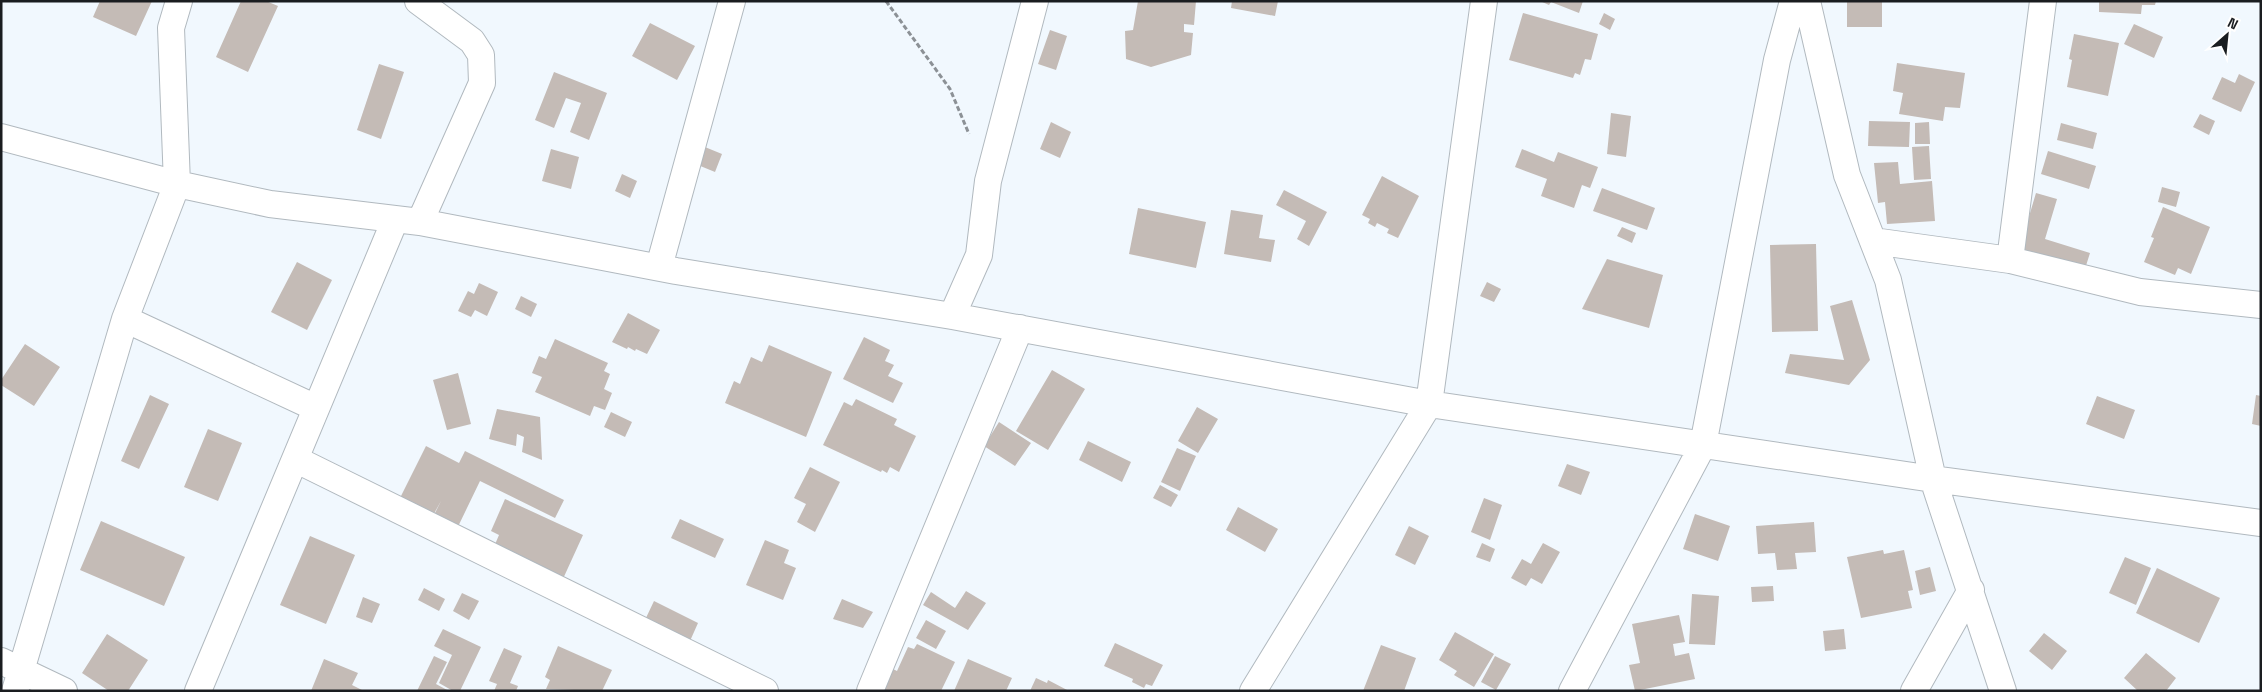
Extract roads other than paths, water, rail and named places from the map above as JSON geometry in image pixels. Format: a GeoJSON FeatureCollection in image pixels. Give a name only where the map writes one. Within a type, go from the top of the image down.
{"type":"FeatureCollection","features":[{"type":"Feature","properties":{"kind":"street"},"geometry":{"type":"LineString","coordinates":[[64,691],[12,674],[125,319],[177,184],[171,28],[180,1]]}},
{"type":"Feature","properties":{"kind":"street"},"geometry":{"type":"LineString","coordinates":[[418,1],[472,41],[481,55],[482,75],[482,83],[420,222]]}},
{"type":"Feature","properties":{"kind":"street"},"geometry":{"type":"LineString","coordinates":[[659,267],[732,1]]}},
{"type":"Feature","properties":{"kind":"street"},"geometry":{"type":"LineString","coordinates":[[952,316],[979,255],[988,181],[1035,1]]}},
{"type":"Feature","properties":{"kind":"street"},"geometry":{"type":"LineString","coordinates":[[1253,691],[1429,404],[1484,1]]}},
{"type":"Feature","properties":{"kind":"street"},"geometry":{"type":"LineString","coordinates":[[1572,691],[1704,445],[1777,60],[1793,1]]}},
{"type":"Feature","properties":{"kind":"street"},"geometry":{"type":"LineString","coordinates":[[1807,1],[1847,175],[1888,280],[1933,479],[2003,691]]}},
{"type":"Feature","properties":{"kind":"street"},"geometry":{"type":"LineString","coordinates":[[2010,260],[2043,1]]}},
{"type":"Feature","properties":{"kind":"street"},"geometry":{"type":"LineString","coordinates":[[1,137],[177,184],[270,204],[420,222],[659,267],[1020,328],[1429,404],[1933,479],[2261,523]]}},
{"type":"Feature","properties":{"kind":"street"},"geometry":{"type":"LineString","coordinates":[[198,691],[395,220]]}},
{"type":"Feature","properties":{"kind":"street"},"geometry":{"type":"LineString","coordinates":[[1873,241],[2010,260],[2140,292],[2261,305]]}},
{"type":"Feature","properties":{"kind":"street"},"geometry":{"type":"LineString","coordinates":[[125,319],[316,408]]}},
{"type":"Feature","properties":{"kind":"street"},"geometry":{"type":"LineString","coordinates":[[870,691],[1020,328]]}},
{"type":"Feature","properties":{"kind":"street"},"geometry":{"type":"LineString","coordinates":[[295,458],[765,691]]}},
{"type":"Feature","properties":{"kind":"street"},"geometry":{"type":"LineString","coordinates":[[1914,691],[1971,590]]}}]}
